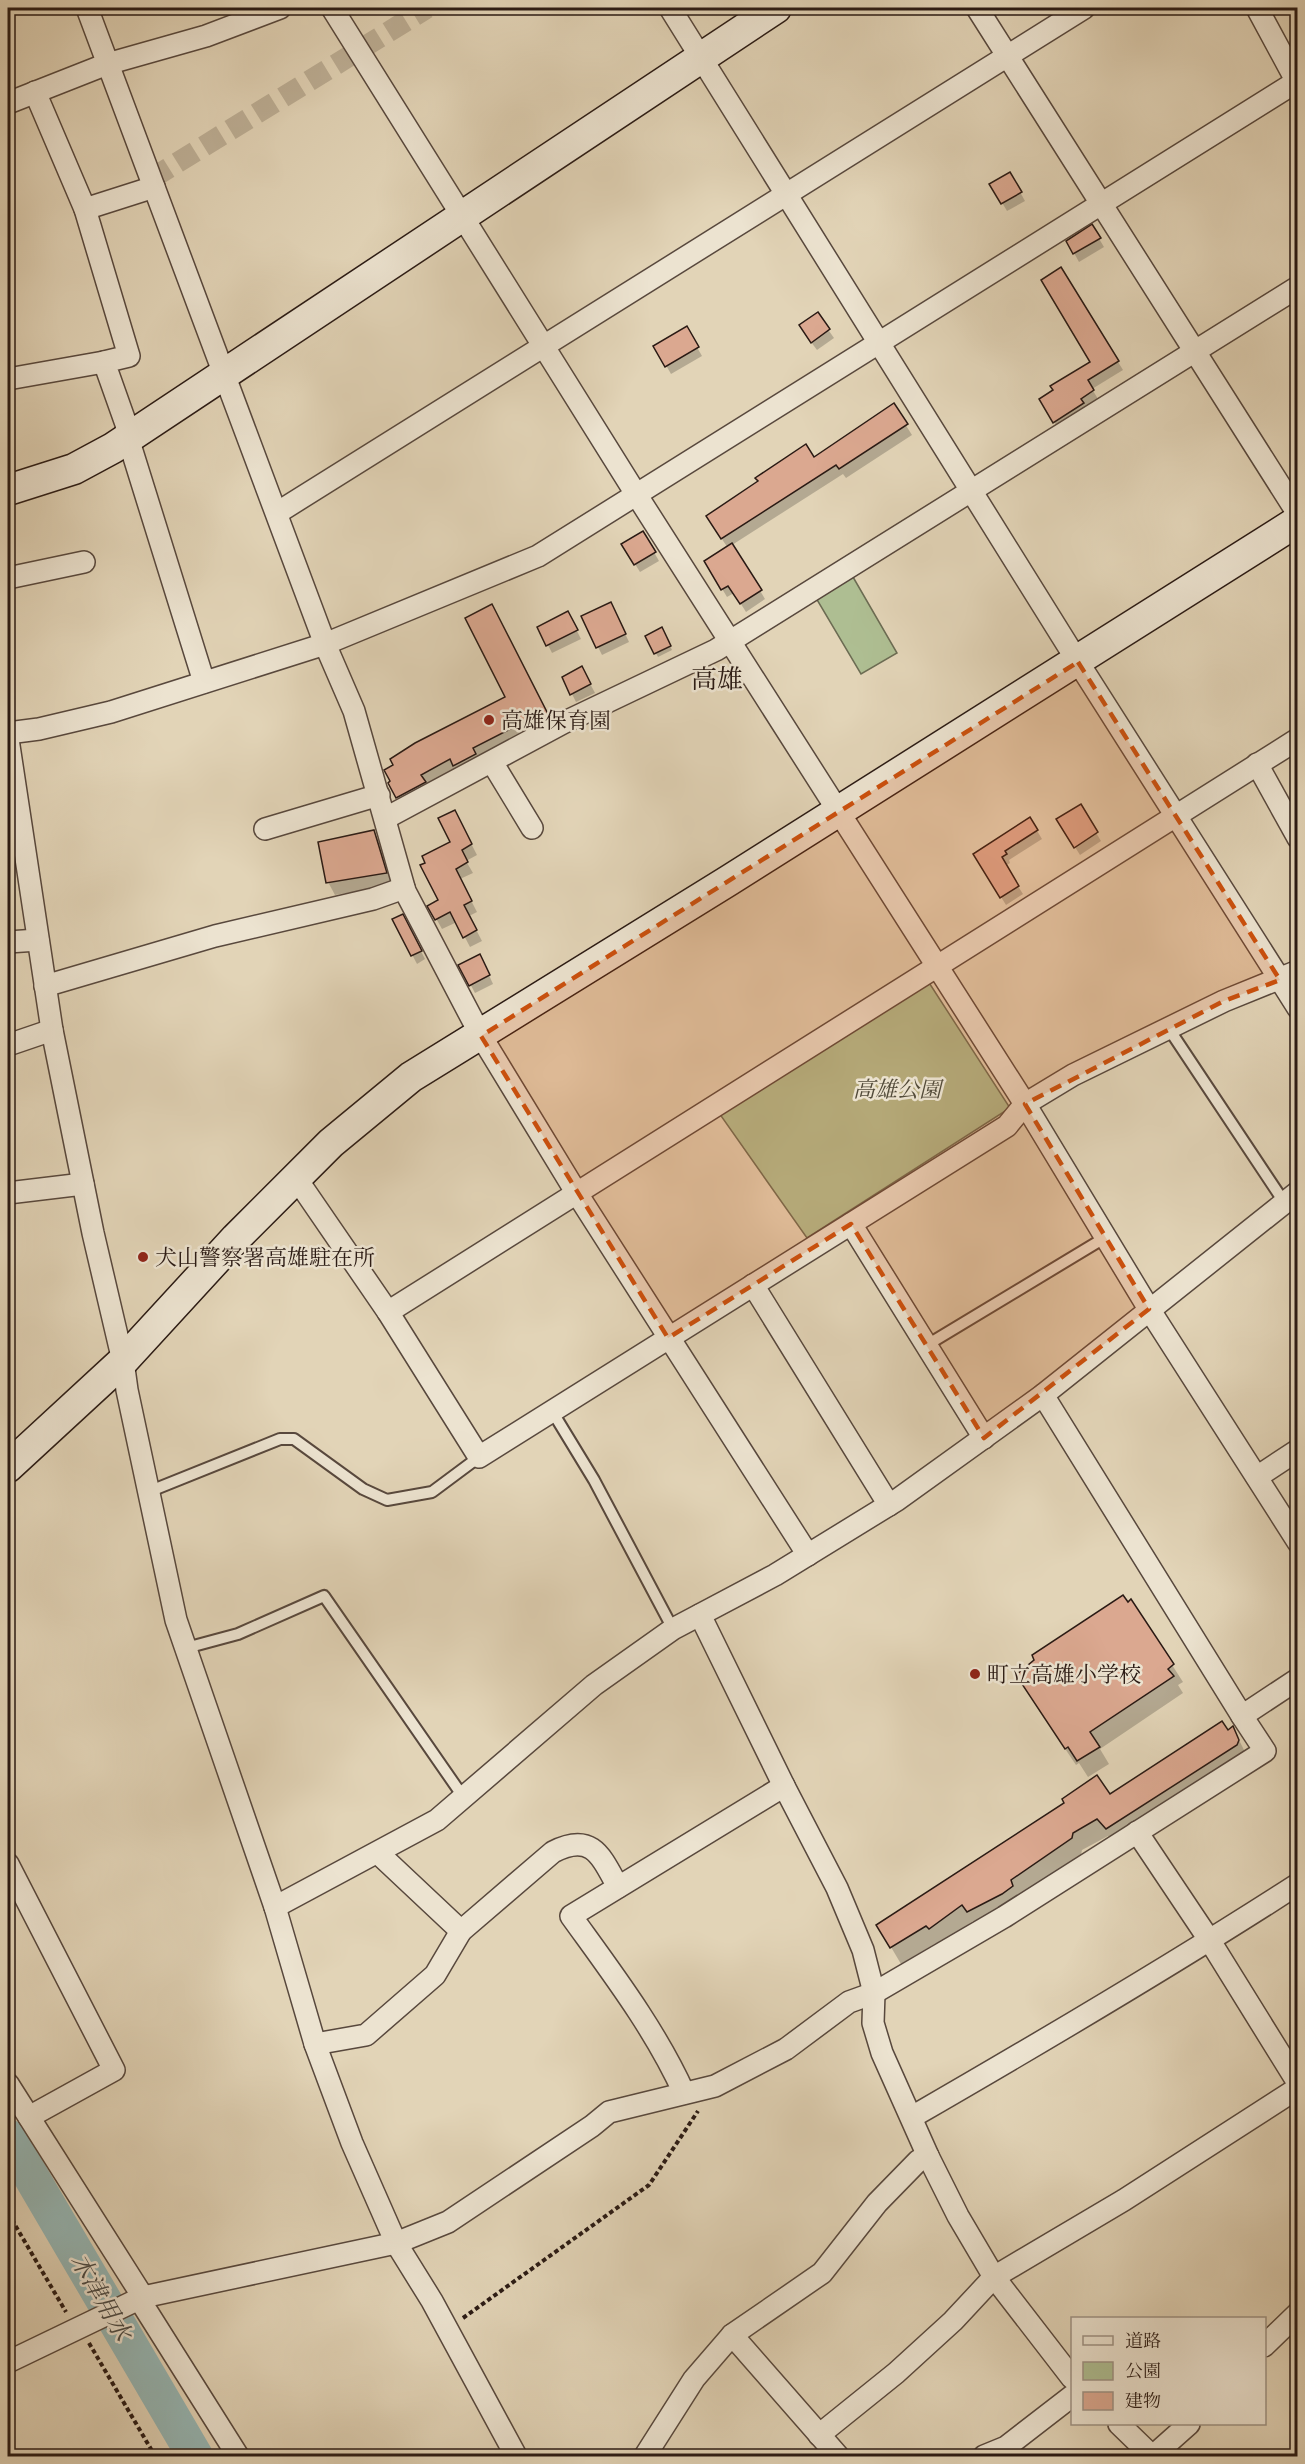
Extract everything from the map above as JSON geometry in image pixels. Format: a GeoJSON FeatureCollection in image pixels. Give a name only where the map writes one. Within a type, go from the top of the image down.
{"type":"FeatureCollection","features":[{"type":"Feature","properties":{"kind":"street"},"geometry":{"type":"LineString","coordinates":[[87,8],[326,644],[354,711],[404,888],[481,1036],[576,1192],[808,1555]]}},
{"type":"Feature","properties":{"kind":"street"},"geometry":{"type":"LineString","coordinates":[[8,102],[107,64],[206,36],[280,8]]}},
{"type":"Feature","properties":{"kind":"street"},"geometry":{"type":"LineString","coordinates":[[332,8],[461,216],[545,345],[636,494],[1025,1104],[1149,1309],[1298,1542]]}},
{"type":"Feature","properties":{"kind":"street"},"geometry":{"type":"LineString","coordinates":[[670,8],[1175,814],[1289,976],[1298,1008]]}},
{"type":"Feature","properties":{"kind":"street"},"geometry":{"type":"LineString","coordinates":[[8,490],[74,469],[129,438],[776,8]]}},
{"type":"Feature","properties":{"kind":"street"},"geometry":{"type":"LineString","coordinates":[[977,8],[1298,514]]}},
{"type":"Feature","properties":{"kind":"street"},"geometry":{"type":"LineString","coordinates":[[277,513],[1084,8]]}},
{"type":"Feature","properties":{"kind":"street"},"geometry":{"type":"LineString","coordinates":[[8,733],[39,729],[111,712],[326,644],[538,556],[1100,203],[1297,83],[1257,8]]}},
{"type":"Feature","properties":{"kind":"street"},"geometry":{"type":"LineString","coordinates":[[8,379],[129,356],[85,209],[34,92]]}},
{"type":"Feature","properties":{"kind":"street"},"geometry":{"type":"LineString","coordinates":[[85,209],[154,187]]}},
{"type":"Feature","properties":{"kind":"street"},"geometry":{"type":"LineString","coordinates":[[386,818],[563,723],[731,641],[1298,287]]}},
{"type":"Feature","properties":{"kind":"street"},"geometry":{"type":"LineString","coordinates":[[104,362],[126,424],[204,682]]}},
{"type":"Feature","properties":{"kind":"street"},"geometry":{"type":"LineString","coordinates":[[8,1467],[123,1361],[236,1238],[331,1143],[411,1077],[481,1036],[1078,662],[1298,521]]}},
{"type":"Feature","properties":{"kind":"street"},"geometry":{"type":"LineString","coordinates":[[8,578],[84,562]]}},
{"type":"Feature","properties":{"kind":"street"},"geometry":{"type":"LineString","coordinates":[[8,739],[52,1030],[176,1620],[275,1907],[315,2044],[352,2143],[396,2243],[447,2329],[516,2457]]}},
{"type":"Feature","properties":{"kind":"street"},"geometry":{"type":"LineString","coordinates":[[388,1312],[935,965],[1298,739]]}},
{"type":"Feature","properties":{"kind":"street"},"geometry":{"type":"LineString","coordinates":[[492,762],[532,828]]}},
{"type":"Feature","properties":{"kind":"street"},"geometry":{"type":"LineString","coordinates":[[1257,764],[1298,838]]}},
{"type":"Feature","properties":{"kind":"street"},"geometry":{"type":"LineString","coordinates":[[265,829],[379,795]]}},
{"type":"Feature","properties":{"kind":"street"},"geometry":{"type":"LineString","coordinates":[[45,986],[215,936],[373,899],[404,888]]}},
{"type":"Feature","properties":{"kind":"street"},"geometry":{"type":"LineString","coordinates":[[8,942],[38,940]]}},
{"type":"Feature","properties":{"kind":"street"},"geometry":{"type":"LineString","coordinates":[[296,1178],[388,1312],[479,1456],[1006,1126],[1025,1104],[1073,1076],[1224,1001],[1289,976]]}},
{"type":"Feature","properties":{"kind":"street"},"geometry":{"type":"LineString","coordinates":[[8,1046],[52,1030]]}},
{"type":"Feature","properties":{"kind":"street"},"geometry":{"type":"LineString","coordinates":[[8,1193],[83,1184]]}},
{"type":"Feature","properties":{"kind":"street"},"geometry":{"type":"LineString","coordinates":[[275,1907],[437,1820],[594,1685],[673,1629],[808,1555],[889,1505],[1043,1395],[1291,1197]]}},
{"type":"Feature","properties":{"kind":"street"},"geometry":{"type":"LineString","coordinates":[[851,1224],[984,1438]]}},
{"type":"Feature","properties":{"kind":"street"},"geometry":{"type":"LineString","coordinates":[[753,1285],[889,1505]]}},
{"type":"Feature","properties":{"kind":"street"},"geometry":{"type":"LineString","coordinates":[[8,2362],[135,2301],[396,2243],[448,2222],[592,2126],[609,2112],[715,2086],[786,2049],[849,2002],[874,1993],[1004,1917],[1265,1751],[1043,1395]]}},
{"type":"Feature","properties":{"kind":"street"},"geometry":{"type":"LineString","coordinates":[[1257,1477],[1298,1450]]}},
{"type":"Feature","properties":{"kind":"street"},"geometry":{"type":"LineString","coordinates":[[700,1615],[837,1888],[863,1950],[874,1993],[873,2023],[882,2053],[928,2156],[958,2216],[994,2277],[1071,2377]]}},
{"type":"Feature","properties":{"kind":"street"},"geometry":{"type":"LineString","coordinates":[[1242,1716],[1298,1679]]}},
{"type":"Feature","properties":{"kind":"street"},"geometry":{"type":"LineString","coordinates":[[684,2093],[667,2058],[636,2006],[571,1916],[784,1786]]}},
{"type":"Feature","properties":{"kind":"street"},"geometry":{"type":"LineString","coordinates":[[1137,1832],[1210,1941],[1298,2083]]}},
{"type":"Feature","properties":{"kind":"street"},"geometry":{"type":"LineString","coordinates":[[315,2044],[366,2035],[435,1975],[461,1931],[553,1852],[568,1844],[584,1844],[598,1853],[618,1887]]}},
{"type":"Feature","properties":{"kind":"street"},"geometry":{"type":"LineString","coordinates":[[378,1853],[461,1931]]}},
{"type":"Feature","properties":{"kind":"street"},"geometry":{"type":"LineString","coordinates":[[8,1864],[114,2070],[29,2117]]}},
{"type":"Feature","properties":{"kind":"street"},"geometry":{"type":"LineString","coordinates":[[912,2117],[1061,2032],[1298,1884]]}},
{"type":"Feature","properties":{"kind":"street"},"geometry":{"type":"LineString","coordinates":[[8,2084],[105,2242],[135,2301]]}},
{"type":"Feature","properties":{"kind":"street"},"geometry":{"type":"LineString","coordinates":[[819,2435],[896,2373],[954,2321],[994,2277],[1124,2200],[1298,2088]]}},
{"type":"Feature","properties":{"kind":"street"},"geometry":{"type":"LineString","coordinates":[[645,2457],[694,2379],[732,2336],[822,2273],[877,2203],[918,2161],[928,2156]]}},
{"type":"Feature","properties":{"kind":"street"},"geometry":{"type":"LineString","coordinates":[[135,2301],[141,2302],[238,2457]]}},
{"type":"Feature","properties":{"kind":"street"},"geometry":{"type":"LineString","coordinates":[[1266,2344],[1298,2313]]}},
{"type":"Feature","properties":{"kind":"street"},"geometry":{"type":"LineString","coordinates":[[732,2336],[838,2457]]}},
{"type":"Feature","properties":{"kind":"street"},"geometry":{"type":"LineString","coordinates":[[984,2457],[1006,2447],[1071,2397]]}},
{"type":"Feature","properties":{"kind":"street"},"geometry":{"type":"LineString","coordinates":[[1120,2425],[1153,2457],[1188,2425]]}},
{"type":"Feature","properties":{"kind":"lane"},"geometry":{"type":"LineString","coordinates":[[1169,1029],[1291,1197]]}},
{"type":"Feature","properties":{"kind":"lane"},"geometry":{"type":"LineString","coordinates":[[927,1346],[1106,1237]]}},
{"type":"Feature","properties":{"kind":"lane"},"geometry":{"type":"LineString","coordinates":[[552,1411],[594,1480],[673,1629]]}},
{"type":"Feature","properties":{"kind":"lane"},"geometry":{"type":"LineString","coordinates":[[148,1492],[279,1439],[294,1439],[363,1489],[387,1500],[432,1492],[479,1456]]}},
{"type":"Feature","properties":{"kind":"lane"},"geometry":{"type":"LineString","coordinates":[[186,1648],[238,1634],[324,1596],[464,1798]]}},
{"type":"Feature","properties":{"kind":"path"},"geometry":{"type":"LineString","coordinates":[[447,2329],[649,2185],[715,2086]]}},
{"type":"Feature","properties":{"kind":"path"},"geometry":{"type":"LineString","coordinates":[[8,2213],[82,2328],[155,2457]]}},
{"type":"Feature","properties":{"kind":"highlighted area"},"geometry":{"type":"Polygon","coordinates":[[[1078,662],[1280,980],[1224,1001],[1025,1104],[1149,1309],[984,1438],[851,1224],[668,1338],[481,1036],[1078,662]]]}},
{"type":"Feature","properties":{"kind":"green space"},"geometry":{"type":"Polygon","coordinates":[[[853,577],[897,653],[861,674],[816,598],[853,577]]]}},
{"type":"Feature","properties":{"kind":"green space","name":"高雄公園"},"geometry":{"type":"Polygon","coordinates":[[[926,978],[1010,1108],[807,1238],[719,1113],[926,978]]]}},
{"type":"Feature","properties":{"kind":"building"},"geometry":{"type":"Polygon","coordinates":[[[1010,172],[1022,192],[1001,204],[989,184],[1010,172]]]}},
{"type":"Feature","properties":{"kind":"building"},"geometry":{"type":"Polygon","coordinates":[[[1092,224],[1101,238],[1073,254],[1066,241],[1092,224]]]}},
{"type":"Feature","properties":{"kind":"building"},"geometry":{"type":"Polygon","coordinates":[[[1061,267],[1119,361],[1088,380],[1094,390],[1081,399],[1084,403],[1053,423],[1039,399],[1053,390],[1050,386],[1090,362],[1041,280],[1061,267]]]}},
{"type":"Feature","properties":{"kind":"building"},"geometry":{"type":"Polygon","coordinates":[[[818,312],[830,329],[811,343],[799,325],[818,312]]]}},
{"type":"Feature","properties":{"kind":"building"},"geometry":{"type":"Polygon","coordinates":[[[687,326],[699,347],[665,367],[653,346],[687,326]]]}},
{"type":"Feature","properties":{"kind":"building"},"geometry":{"type":"Polygon","coordinates":[[[894,403],[908,424],[839,469],[836,465],[721,539],[706,516],[758,481],[755,478],[806,444],[814,457],[894,403]]]}},
{"type":"Feature","properties":{"kind":"building"},"geometry":{"type":"Polygon","coordinates":[[[643,531],[656,552],[634,565],[621,544],[643,531]]]}},
{"type":"Feature","properties":{"kind":"building"},"geometry":{"type":"Polygon","coordinates":[[[732,543],[762,590],[740,604],[728,586],[721,590],[704,561],[732,543]]]}},
{"type":"Feature","properties":{"kind":"building"},"geometry":{"type":"Polygon","coordinates":[[[611,602],[626,634],[596,648],[581,616],[611,602]]]}},
{"type":"Feature","properties":{"kind":"building"},"geometry":{"type":"Polygon","coordinates":[[[492,604],[549,716],[528,726],[526,721],[473,748],[476,754],[453,766],[450,759],[421,775],[426,782],[396,798],[384,770],[393,765],[390,759],[415,743],[505,697],[465,618],[492,604]]]}},
{"type":"Feature","properties":{"kind":"building"},"geometry":{"type":"Polygon","coordinates":[[[568,611],[578,630],[546,646],[537,627],[568,611]]]}},
{"type":"Feature","properties":{"kind":"building"},"geometry":{"type":"Polygon","coordinates":[[[662,627],[671,646],[654,654],[645,636],[662,627]]]}},
{"type":"Feature","properties":{"kind":"building"},"geometry":{"type":"Polygon","coordinates":[[[582,666],[591,684],[570,695],[562,677],[582,666]]]}},
{"type":"Feature","properties":{"kind":"building"},"geometry":{"type":"Polygon","coordinates":[[[1081,804],[1098,832],[1074,848],[1056,819],[1081,804]]]}},
{"type":"Feature","properties":{"kind":"building"},"geometry":{"type":"Polygon","coordinates":[[[455,810],[472,844],[462,850],[468,862],[456,869],[472,901],[464,905],[477,930],[463,938],[450,912],[435,920],[427,906],[438,900],[420,865],[425,863],[422,856],[450,842],[438,818],[455,810]]]}},
{"type":"Feature","properties":{"kind":"building"},"geometry":{"type":"Polygon","coordinates":[[[1030,817],[1038,830],[1005,851],[1007,854],[1002,857],[1019,886],[1000,898],[973,854],[1030,817]]]}},
{"type":"Feature","properties":{"kind":"building"},"geometry":{"type":"Polygon","coordinates":[[[374,830],[387,873],[326,883],[318,842],[374,830]]]}},
{"type":"Feature","properties":{"kind":"building"},"geometry":{"type":"Polygon","coordinates":[[[403,914],[422,951],[411,956],[392,919],[403,914]]]}},
{"type":"Feature","properties":{"kind":"building"},"geometry":{"type":"Polygon","coordinates":[[[480,954],[490,975],[469,986],[458,965],[480,954]]]}},
{"type":"Feature","properties":{"kind":"building"},"geometry":{"type":"Polygon","coordinates":[[[1123,1595],[1128,1602],[1131,1599],[1174,1664],[1168,1669],[1174,1676],[1090,1732],[1100,1747],[1077,1761],[1068,1747],[1065,1749],[1016,1675],[1034,1660],[1032,1655],[1123,1595]]]}},
{"type":"Feature","properties":{"kind":"building"},"geometry":{"type":"Polygon","coordinates":[[[1222,1721],[1228,1730],[1233,1726],[1239,1740],[1237,1745],[1106,1829],[1097,1819],[1073,1833],[1072,1838],[1011,1880],[1013,1886],[1002,1894],[967,1912],[962,1905],[929,1929],[926,1926],[890,1948],[876,1925],[1064,1803],[1062,1799],[1097,1775],[1110,1794],[1222,1721]]]}},
{"type":"Feature","properties":{"kind":"waterway","name":"木津用水"},"geometry":{"type":"LineString","coordinates":[[8,2137],[195,2456]]}},
{"type":"Feature","properties":{"kind":"tunnel"},"geometry":{"type":"LineString","coordinates":[[151,179],[427,8]]}},
{"type":"Feature","properties":{"kind":"place","name":"高雄保育園"},"geometry":{"type":"Point","coordinates":[489,720]}},
{"type":"Feature","properties":{"kind":"place","name":"犬山警察署高雄駐在所"},"geometry":{"type":"Point","coordinates":[143,1257]}},
{"type":"Feature","properties":{"kind":"place","name":"町立高雄小学校"},"geometry":{"type":"Point","coordinates":[975,1674]}},
{"type":"Feature","properties":{"kind":"district","name":"高雄"},"geometry":{"type":"Point","coordinates":[717,679]}}]}
